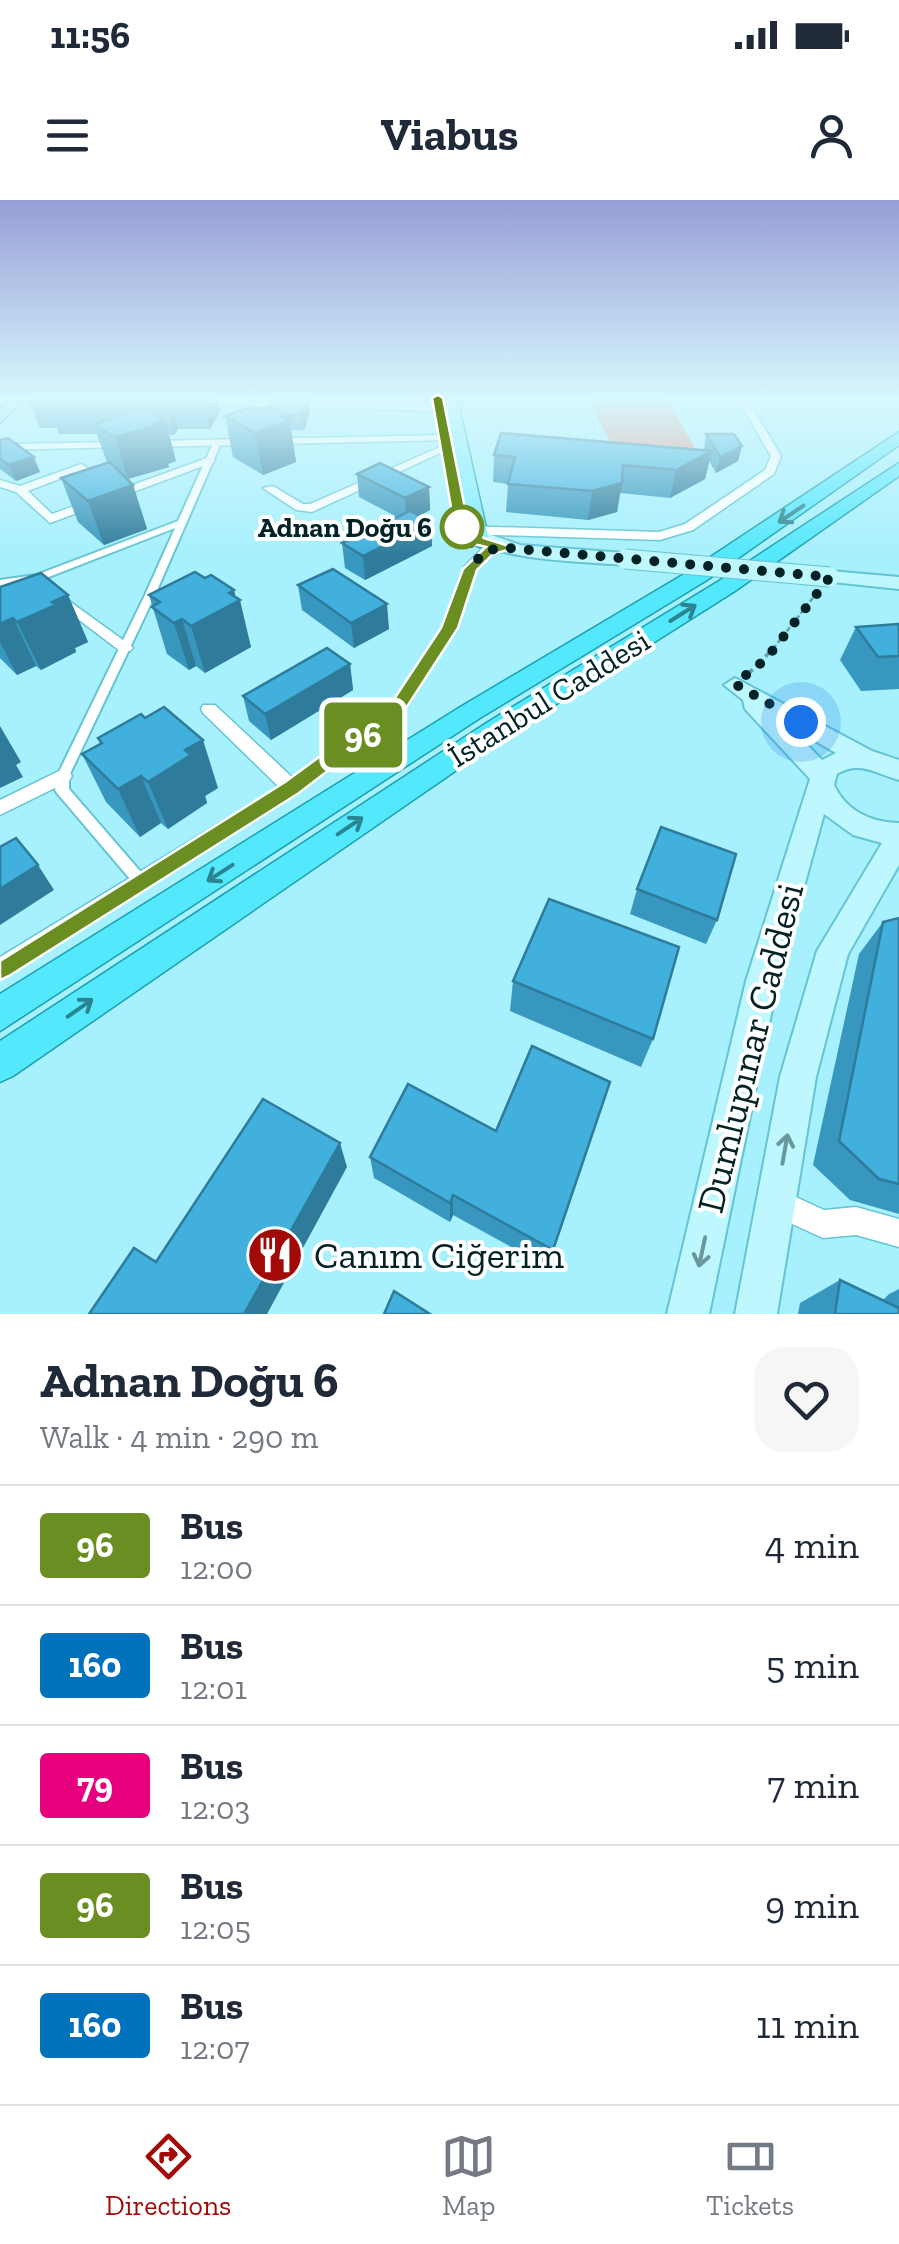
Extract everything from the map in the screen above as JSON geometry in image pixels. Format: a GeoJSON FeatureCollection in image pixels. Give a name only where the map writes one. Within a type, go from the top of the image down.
{"type":"FeatureCollection","features":[{"type":"Feature","properties":{"kind":"highway","name":"İstanbul Caddesi"},"geometry":{"type":"LineString","coordinates":[[0,1014],[471,712],[700,576],[880,450]]}},
{"type":"Feature","properties":{"kind":"highway","name":"İstanbul Caddesi"},"geometry":{"type":"LineString","coordinates":[[0,1063],[496,729],[727,586],[899,468]]}},
{"type":"Feature","properties":{"kind":"main road"},"geometry":{"type":"LineString","coordinates":[[448,450],[473,534]]}},
{"type":"Feature","properties":{"kind":"main road"},"geometry":{"type":"LineString","coordinates":[[453,450],[473,534]]}},
{"type":"Feature","properties":{"kind":"main road"},"geometry":{"type":"LineString","coordinates":[[473,534],[508,548],[899,583]]}},
{"type":"Feature","properties":{"kind":"main road"},"geometry":{"type":"LineString","coordinates":[[735,684],[886,763]]}},
{"type":"Feature","properties":{"kind":"main road"},"geometry":{"type":"LineString","coordinates":[[735,684],[822,781],[825,798],[849,821],[899,837]]}},
{"type":"Feature","properties":{"kind":"main road"},"geometry":{"type":"LineString","coordinates":[[822,781],[832,763],[886,763]]}},
{"type":"Feature","properties":{"kind":"main road","name":"Dumlupınar Caddesi"},"geometry":{"type":"LineString","coordinates":[[688,1314],[766,971],[803,834],[822,781]]}},
{"type":"Feature","properties":{"kind":"main road","name":"Dumlupınar Caddesi"},"geometry":{"type":"LineString","coordinates":[[756,1314],[798,1076],[833,951],[899,837]]}},
{"type":"Feature","properties":{"kind":"street"},"geometry":{"type":"LineString","coordinates":[[141,882],[62,790],[63,776],[217,450]]}},
{"type":"Feature","properties":{"kind":"street"},"geometry":{"type":"LineString","coordinates":[[270,488],[300,508],[312,508],[432,450]]}},
{"type":"Feature","properties":{"kind":"street"},"geometry":{"type":"LineString","coordinates":[[473,534],[646,536],[688,528],[770,472],[776,456],[772,450]]}},
{"type":"Feature","properties":{"kind":"street"},"geometry":{"type":"LineString","coordinates":[[0,483],[20,490],[50,519],[210,460]]}},
{"type":"Feature","properties":{"kind":"street"},"geometry":{"type":"LineString","coordinates":[[20,490],[81,467],[124,492]]}},
{"type":"Feature","properties":{"kind":"street"},"geometry":{"type":"LineString","coordinates":[[0,583],[38,578],[183,522]]}},
{"type":"Feature","properties":{"kind":"street"},"geometry":{"type":"LineString","coordinates":[[0,968],[292,788],[397,709],[450,628],[470,569],[489,550],[508,548]]}},
{"type":"Feature","properties":{"kind":"street"},"geometry":{"type":"LineString","coordinates":[[38,578],[48,598],[125,648]]}},
{"type":"Feature","properties":{"kind":"street"},"geometry":{"type":"LineString","coordinates":[[209,709],[292,788]]}},
{"type":"Feature","properties":{"kind":"street"},"geometry":{"type":"LineString","coordinates":[[0,808],[63,776]]}},
{"type":"Feature","properties":{"kind":"street"},"geometry":{"type":"LineString","coordinates":[[776,1202],[823,1224],[856,1221],[899,1233]]}},
{"type":"Feature","properties":{"kind":"path"},"geometry":{"type":"LineString","coordinates":[[735,684],[766,659],[830,577]]}},
{"type":"Feature","properties":{"kind":"shaded area"},"geometry":{"type":"Polygon","coordinates":[[[614,450],[696,450],[708,470],[665,465],[623,467],[614,450]]]}},
{"type":"Feature","properties":{"kind":"building"},"geometry":{"type":"Polygon","coordinates":[[[0,450],[24,450],[34,457],[9,465],[0,459],[0,450]]]}},
{"type":"Feature","properties":{"kind":"building"},"geometry":{"type":"Polygon","coordinates":[[[496,450],[712,451],[676,470],[623,465],[622,483],[592,491],[508,484],[515,457],[494,455],[496,450]]]}},
{"type":"Feature","properties":{"kind":"building"},"geometry":{"type":"Polygon","coordinates":[[[716,450],[734,450],[720,457],[716,450]]]}},
{"type":"Feature","properties":{"kind":"building"},"geometry":{"type":"Polygon","coordinates":[[[110,462],[133,485],[88,501],[61,478],[110,462]]]}},
{"type":"Feature","properties":{"kind":"building"},"geometry":{"type":"Polygon","coordinates":[[[380,463],[429,487],[405,498],[357,474],[380,463]]]}},
{"type":"Feature","properties":{"kind":"building"},"geometry":{"type":"Polygon","coordinates":[[[410,511],[431,522],[363,556],[342,543],[410,511]]]}},
{"type":"Feature","properties":{"kind":"building"},"geometry":{"type":"Polygon","coordinates":[[[333,569],[387,604],[351,623],[298,585],[333,569]]]}},
{"type":"Feature","properties":{"kind":"building"},"geometry":{"type":"Polygon","coordinates":[[[195,572],[205,578],[211,575],[234,590],[229,593],[240,600],[191,626],[182,619],[174,623],[152,607],[160,602],[149,595],[195,572]]]}},
{"type":"Feature","properties":{"kind":"building"},"geometry":{"type":"Polygon","coordinates":[[[41,573],[68,595],[52,602],[56,605],[17,622],[13,618],[0,624],[0,587],[41,573]]]}},
{"type":"Feature","properties":{"kind":"building"},"geometry":{"type":"Polygon","coordinates":[[[899,624],[899,656],[878,657],[856,627],[899,624]]]}},
{"type":"Feature","properties":{"kind":"building"},"geometry":{"type":"Polygon","coordinates":[[[327,648],[350,664],[265,714],[243,696],[327,648]]]}},
{"type":"Feature","properties":{"kind":"building"},"geometry":{"type":"Polygon","coordinates":[[[164,707],[203,740],[185,750],[191,755],[148,782],[141,776],[118,789],[82,754],[102,743],[98,738],[141,714],[145,718],[164,707]]]}},
{"type":"Feature","properties":{"kind":"building"},"geometry":{"type":"Polygon","coordinates":[[[661,827],[736,854],[717,920],[637,889],[661,827]]]}},
{"type":"Feature","properties":{"kind":"building"},"geometry":{"type":"Polygon","coordinates":[[[16,838],[38,865],[0,889],[0,847],[16,838]]]}},
{"type":"Feature","properties":{"kind":"building"},"geometry":{"type":"Polygon","coordinates":[[[549,899],[679,947],[653,1039],[513,981],[549,899]]]}},
{"type":"Feature","properties":{"kind":"building"},"geometry":{"type":"Polygon","coordinates":[[[899,918],[899,1184],[879,1179],[839,1141],[883,922],[899,918]]]}},
{"type":"Feature","properties":{"kind":"building"},"geometry":{"type":"Polygon","coordinates":[[[532,1046],[610,1082],[553,1250],[453,1195],[450,1203],[370,1157],[408,1084],[496,1131],[532,1046]]]}},
{"type":"Feature","properties":{"kind":"building"},"geometry":{"type":"Polygon","coordinates":[[[263,1099],[340,1143],[244,1314],[89,1314],[134,1248],[156,1262],[263,1099]]]}},
{"type":"Feature","properties":{"kind":"building"},"geometry":{"type":"Polygon","coordinates":[[[840,1280],[899,1308],[899,1314],[835,1314],[840,1280]]]}},
{"type":"Feature","properties":{"kind":"building"},"geometry":{"type":"Polygon","coordinates":[[[394,1291],[430,1314],[384,1314],[394,1291]]]}},
{"type":"Feature","properties":{"kind":"bus line","name":"96"},"geometry":{"type":"LineString","coordinates":[[0,968],[292,788],[397,709],[450,628],[470,569],[489,550],[508,548],[479,541],[462,530],[446,450]]}},
{"type":"Feature","properties":{"kind":"place","name":"Adnan Doğu 6"},"geometry":{"type":"Point","coordinates":[462,527]}},
{"type":"Feature","properties":{"kind":"place","name":"Canım Ciğerim"},"geometry":{"type":"Point","coordinates":[275,1255]}},
{"type":"Feature","properties":{"kind":"route"},"geometry":{"type":"LineString","coordinates":[[462,527],[478,559],[489,550],[508,548],[830,577],[766,659],[735,684],[801,722]]}}]}
